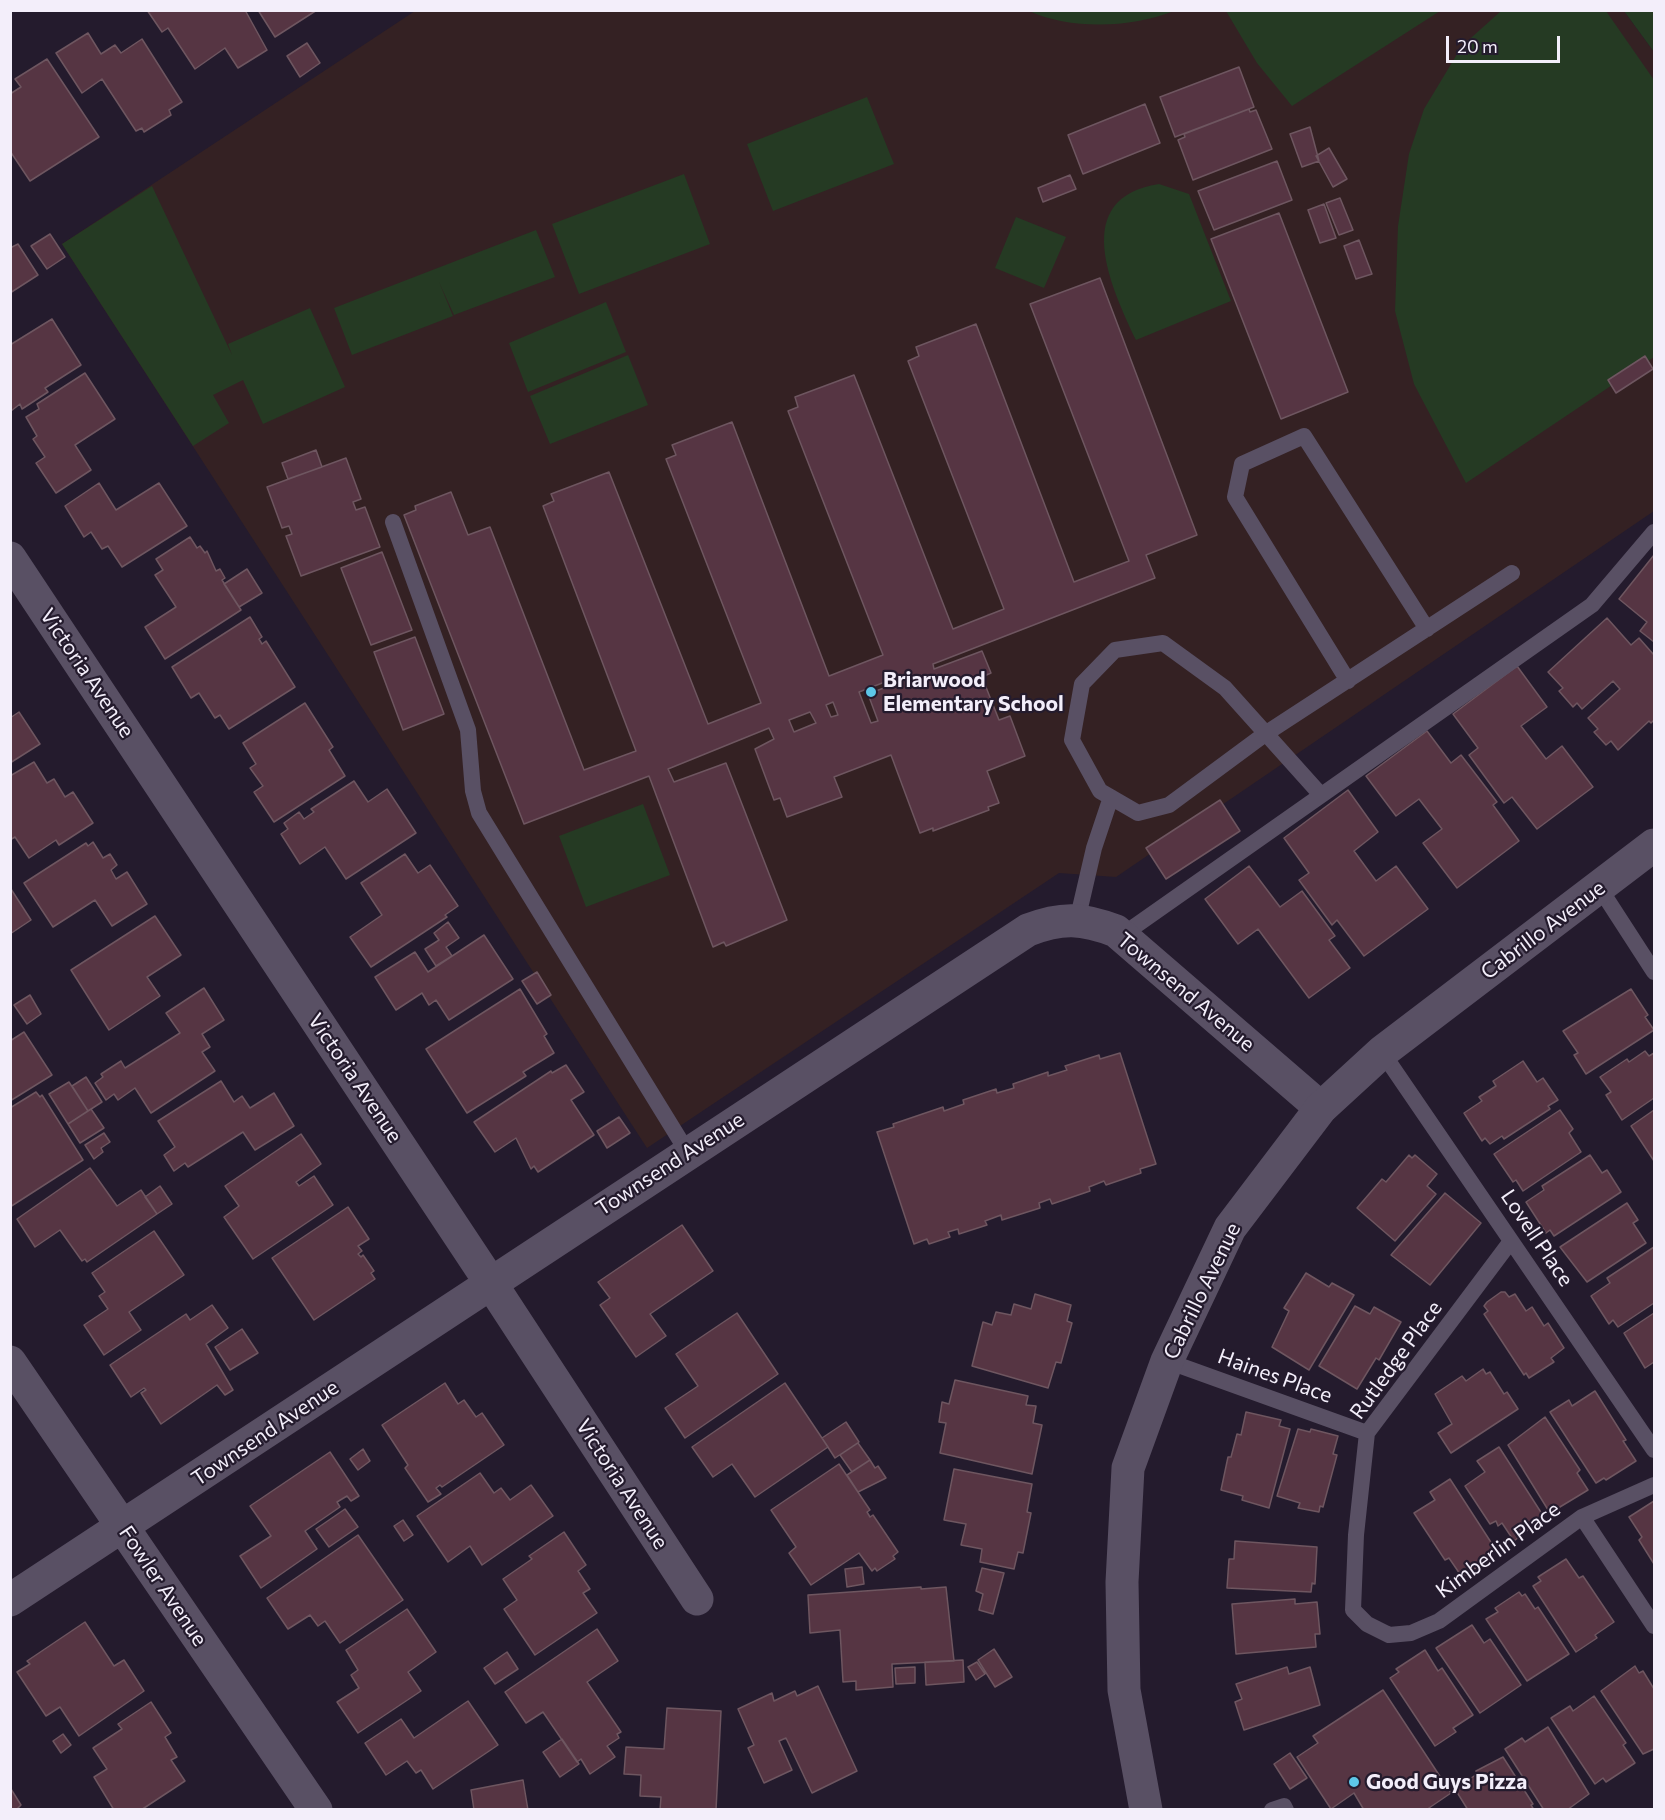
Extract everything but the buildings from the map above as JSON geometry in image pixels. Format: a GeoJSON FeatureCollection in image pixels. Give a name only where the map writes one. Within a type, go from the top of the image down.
{"type":"FeatureCollection","features":[{"type":"Feature","properties":{"kind":"street","name":"Victoria Avenue"},"geometry":{"type":"LineString","coordinates":[[10,558],[490,1282],[697,1599]]}},
{"type":"Feature","properties":{"kind":"street","name":"Cabrillo Avenue"},"geometry":{"type":"LineString","coordinates":[[1146,1809],[1124,1690],[1122,1582],[1128,1468],[1167,1361],[1230,1228],[1321,1108],[1382,1052],[1654,845]]}},
{"type":"Feature","properties":{"kind":"street","name":"Townsend Avenue"},"geometry":{"type":"LineString","coordinates":[[10,1600],[123,1528],[490,1282],[1028,930],[1046,923],[1091,921],[1121,936],[1321,1108]]}},
{"type":"Feature","properties":{"kind":"street","name":"Fowler Avenue"},"geometry":{"type":"LineString","coordinates":[[10,1362],[316,1809]]}},
{"type":"Feature","properties":{"kind":"lane"},"geometry":{"type":"LineString","coordinates":[[1348,681],[1236,497],[1242,464],[1304,436],[1427,629]]}},
{"type":"Feature","properties":{"kind":"lane"},"geometry":{"type":"LineString","coordinates":[[393,522],[468,730],[473,791],[479,813],[688,1153]]}},
{"type":"Feature","properties":{"kind":"lane"},"geometry":{"type":"LineString","coordinates":[[1121,936],[1592,605],[1654,532]]}},
{"type":"Feature","properties":{"kind":"lane"},"geometry":{"type":"LineString","coordinates":[[1321,795],[1265,734],[1225,688],[1163,644],[1115,650],[1082,684],[1072,740],[1100,791],[1138,813],[1169,805],[1265,734],[1512,573]]}},
{"type":"Feature","properties":{"kind":"lane"},"geometry":{"type":"LineString","coordinates":[[1077,921],[1094,848],[1111,797]]}},
{"type":"Feature","properties":{"kind":"lane"},"geometry":{"type":"LineString","coordinates":[[1599,887],[1654,972]]}},
{"type":"Feature","properties":{"kind":"lane","name":"Lovell Place"},"geometry":{"type":"LineString","coordinates":[[1382,1052],[1654,1450]]}},
{"type":"Feature","properties":{"kind":"lane","name":"Rutledge Place"},"geometry":{"type":"LineString","coordinates":[[1367,1624],[1353,1610],[1356,1535],[1367,1433],[1511,1240]]}},
{"type":"Feature","properties":{"kind":"lane","name":"Haines Place"},"geometry":{"type":"LineString","coordinates":[[1167,1361],[1367,1433]]}},
{"type":"Feature","properties":{"kind":"lane","name":"Kimberlin Place"},"geometry":{"type":"LineString","coordinates":[[1367,1624],[1389,1635],[1411,1633],[1439,1621],[1582,1517],[1654,1485]]}},
{"type":"Feature","properties":{"kind":"lane"},"geometry":{"type":"LineString","coordinates":[[1582,1517],[1654,1626]]}},
{"type":"Feature","properties":{"kind":"lane"},"geometry":{"type":"LineString","coordinates":[[1272,1809],[1284,1806],[1286,1809]]}},
{"type":"Feature","properties":{"kind":"shaded area","name":"Briarwood Elementary School"},"geometry":{"type":"Polygon","coordinates":[[[415,11],[1624,11],[1654,52],[1654,511],[1116,877],[1059,873],[647,1148],[62,244],[415,11]]]}},
{"type":"Feature","properties":{"kind":"green space"},"geometry":{"type":"Polygon","coordinates":[[[1029,11],[1174,11],[1139,21],[1101,25],[1063,21],[1029,11]]]}},
{"type":"Feature","properties":{"kind":"green space"},"geometry":{"type":"Polygon","coordinates":[[[1226,11],[1440,11],[1292,106],[1257,63],[1226,11]]]}},
{"type":"Feature","properties":{"kind":"green space"},"geometry":{"type":"Polygon","coordinates":[[[1501,11],[1606,11],[1654,80],[1654,357],[1466,483],[1414,384],[1395,311],[1398,226],[1409,154],[1424,109],[1462,46],[1501,11]]]}},
{"type":"Feature","properties":{"kind":"green space"},"geometry":{"type":"Polygon","coordinates":[[[1624,11],[1654,11],[1654,52],[1624,11]]]}},
{"type":"Feature","properties":{"kind":"green space"},"geometry":{"type":"Polygon","coordinates":[[[867,97],[894,164],[773,211],[747,144],[867,97]]]}},
{"type":"Feature","properties":{"kind":"green space"},"geometry":{"type":"Polygon","coordinates":[[[684,174],[710,244],[579,294],[552,224],[684,174]]]}},
{"type":"Feature","properties":{"kind":"green space"},"geometry":{"type":"Polygon","coordinates":[[[1159,184],[1189,194],[1231,301],[1136,340],[1116,295],[1109,271],[1104,247],[1106,226],[1114,207],[1131,193],[1159,184]]]}},
{"type":"Feature","properties":{"kind":"green space"},"geometry":{"type":"Polygon","coordinates":[[[152,186],[232,355],[228,344],[310,308],[345,387],[263,424],[243,380],[213,395],[229,423],[193,446],[62,244],[152,186]]]}},
{"type":"Feature","properties":{"kind":"green space"},"geometry":{"type":"Polygon","coordinates":[[[1016,217],[1066,237],[1044,288],[995,268],[1016,217]]]}},
{"type":"Feature","properties":{"kind":"green space"},"geometry":{"type":"Polygon","coordinates":[[[536,230],[555,277],[454,315],[439,282],[453,316],[352,355],[334,308],[536,230]]]}},
{"type":"Feature","properties":{"kind":"green space"},"geometry":{"type":"Polygon","coordinates":[[[606,302],[626,352],[528,392],[509,343],[606,302]]]}},
{"type":"Feature","properties":{"kind":"green space"},"geometry":{"type":"Polygon","coordinates":[[[628,355],[648,405],[550,444],[530,396],[628,355]]]}},
{"type":"Feature","properties":{"kind":"green space"},"geometry":{"type":"Polygon","coordinates":[[[643,804],[670,875],[586,907],[559,836],[643,804]]]}},
{"type":"Feature","properties":{"kind":"place","name":"Briarwood Elementary School"},"geometry":{"type":"Point","coordinates":[871,692]}},
{"type":"Feature","properties":{"kind":"place","name":"Good Guys Pizza"},"geometry":{"type":"Point","coordinates":[1354,1782]}}]}
